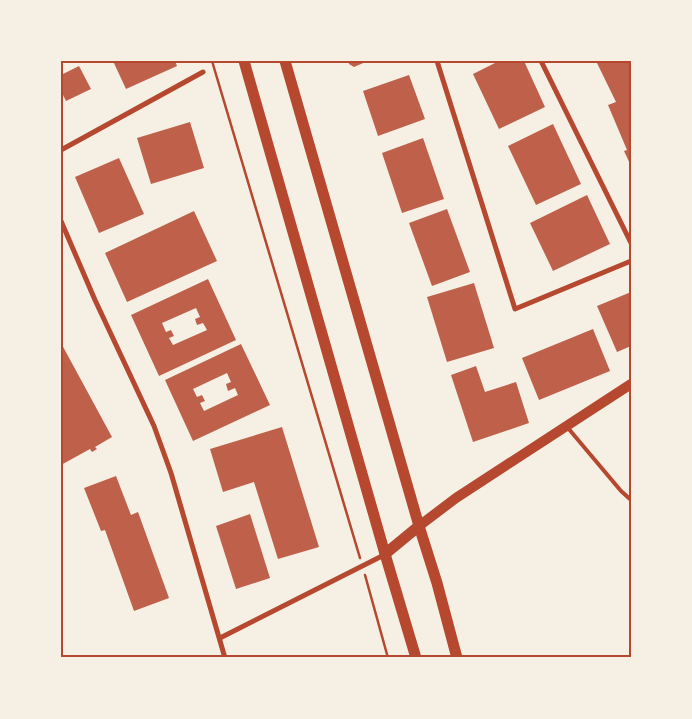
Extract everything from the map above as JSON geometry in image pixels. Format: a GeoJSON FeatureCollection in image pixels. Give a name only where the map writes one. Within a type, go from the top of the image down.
{"type":"FeatureCollection","features":[{"type":"Feature","properties":{"kind":"main road"},"geometry":{"type":"LineString","coordinates":[[244,61],[416,658]]}},
{"type":"Feature","properties":{"kind":"main road"},"geometry":{"type":"LineString","coordinates":[[284,61],[437,583],[457,658]]}},
{"type":"Feature","properties":{"kind":"main road"},"geometry":{"type":"LineString","coordinates":[[386,554],[456,498],[631,384]]}},
{"type":"Feature","properties":{"kind":"street"},"geometry":{"type":"LineString","coordinates":[[437,61],[515,309],[631,261]]}},
{"type":"Feature","properties":{"kind":"street"},"geometry":{"type":"LineString","coordinates":[[542,61],[631,243]]}},
{"type":"Feature","properties":{"kind":"street"},"geometry":{"type":"LineString","coordinates":[[61,150],[203,72]]}},
{"type":"Feature","properties":{"kind":"street"},"geometry":{"type":"LineString","coordinates":[[61,221],[95,300],[154,426],[172,473],[225,658]]}},
{"type":"Feature","properties":{"kind":"street"},"geometry":{"type":"LineString","coordinates":[[220,638],[386,554]]}},
{"type":"Feature","properties":{"kind":"lane"},"geometry":{"type":"LineString","coordinates":[[567,426],[621,491],[631,500]]}},
{"type":"Feature","properties":{"kind":"path"},"geometry":{"type":"LineString","coordinates":[[212,61],[388,658]]}},
{"type":"Feature","properties":{"kind":"building"},"geometry":{"type":"Polygon","coordinates":[[[113,61],[175,61],[177,66],[126,89],[113,61]]]}},
{"type":"Feature","properties":{"kind":"building"},"geometry":{"type":"Polygon","coordinates":[[[348,61],[368,61],[354,67],[348,61]]]}},
{"type":"Feature","properties":{"kind":"building"},"geometry":{"type":"Polygon","coordinates":[[[499,61],[524,61],[545,107],[499,129],[473,74],[499,61]]]}},
{"type":"Feature","properties":{"kind":"building"},"geometry":{"type":"Polygon","coordinates":[[[596,61],[631,61],[631,166],[624,151],[627,150],[608,105],[616,102],[596,61]]]}},
{"type":"Feature","properties":{"kind":"building"},"geometry":{"type":"Polygon","coordinates":[[[79,66],[91,89],[66,101],[61,91],[61,75],[79,66]]]}},
{"type":"Feature","properties":{"kind":"building"},"geometry":{"type":"Polygon","coordinates":[[[409,75],[425,119],[378,136],[363,91],[409,75]]]}},
{"type":"Feature","properties":{"kind":"building"},"geometry":{"type":"Polygon","coordinates":[[[190,122],[204,168],[151,184],[137,138],[190,122]]]}},
{"type":"Feature","properties":{"kind":"building"},"geometry":{"type":"Polygon","coordinates":[[[553,124],[581,184],[536,205],[508,146],[553,124]]]}},
{"type":"Feature","properties":{"kind":"building"},"geometry":{"type":"Polygon","coordinates":[[[423,138],[444,199],[402,213],[382,153],[423,138]]]}},
{"type":"Feature","properties":{"kind":"building"},"geometry":{"type":"Polygon","coordinates":[[[119,158],[144,214],[99,233],[75,177],[119,158]]]}},
{"type":"Feature","properties":{"kind":"building"},"geometry":{"type":"Polygon","coordinates":[[[587,195],[610,244],[553,271],[530,223],[587,195]]]}},
{"type":"Feature","properties":{"kind":"building"},"geometry":{"type":"Polygon","coordinates":[[[447,209],[470,272],[432,286],[409,223],[447,209]]]}},
{"type":"Feature","properties":{"kind":"building"},"geometry":{"type":"Polygon","coordinates":[[[194,211],[217,261],[127,302],[105,253],[194,211]]]}},
{"type":"Feature","properties":{"kind":"building"},"geometry":{"type":"Polygon","coordinates":[[[208,279],[236,340],[159,376],[131,315],[208,279]],[[196,308],[162,323],[166,332],[171,330],[174,336],[169,338],[173,345],[207,330],[203,323],[197,325],[195,319],[200,317],[196,308]]]}},
{"type":"Feature","properties":{"kind":"building"},"geometry":{"type":"Polygon","coordinates":[[[474,283],[494,348],[447,362],[427,297],[474,283]]]}},
{"type":"Feature","properties":{"kind":"building"},"geometry":{"type":"Polygon","coordinates":[[[631,292],[631,346],[617,352],[597,306],[631,292]]]}},
{"type":"Feature","properties":{"kind":"building"},"geometry":{"type":"Polygon","coordinates":[[[593,329],[610,371],[539,400],[522,358],[593,329]]]}},
{"type":"Feature","properties":{"kind":"building"},"geometry":{"type":"Polygon","coordinates":[[[61,343],[112,437],[95,447],[97,449],[92,452],[90,449],[61,465],[61,343]]]}},
{"type":"Feature","properties":{"kind":"building"},"geometry":{"type":"Polygon","coordinates":[[[241,344],[270,405],[193,441],[165,380],[241,344]],[[227,373],[193,389],[197,397],[202,395],[205,401],[200,403],[204,411],[238,395],[235,388],[228,391],[226,384],[231,382],[227,373]]]}},
{"type":"Feature","properties":{"kind":"building"},"geometry":{"type":"Polygon","coordinates":[[[476,366],[485,392],[516,382],[529,423],[473,442],[451,375],[476,366]]]}},
{"type":"Feature","properties":{"kind":"building"},"geometry":{"type":"Polygon","coordinates":[[[282,427],[319,547],[278,559],[254,482],[223,492],[210,449],[282,427]]]}},
{"type":"Feature","properties":{"kind":"building"},"geometry":{"type":"Polygon","coordinates":[[[116,476],[131,515],[138,512],[169,598],[134,611],[105,530],[101,531],[84,488],[116,476]]]}},
{"type":"Feature","properties":{"kind":"building"},"geometry":{"type":"Polygon","coordinates":[[[250,514],[270,578],[236,589],[216,526],[250,514]]]}}]}
